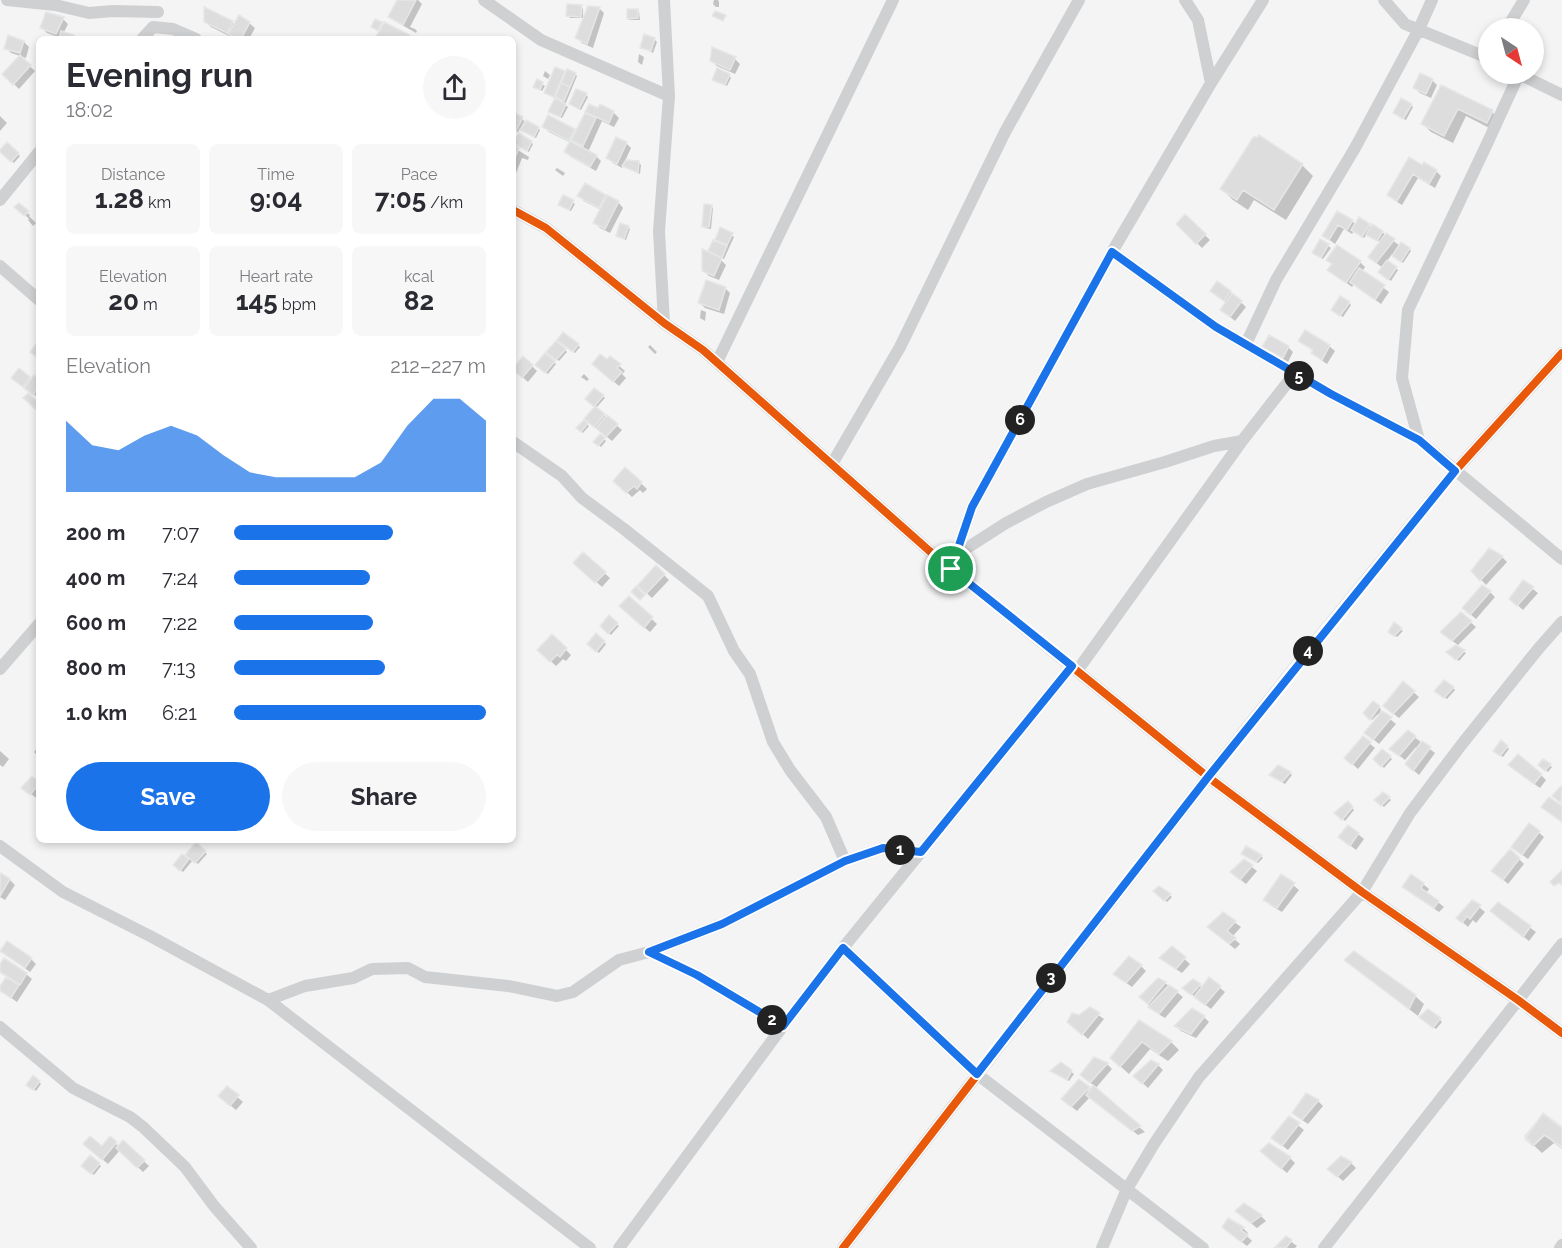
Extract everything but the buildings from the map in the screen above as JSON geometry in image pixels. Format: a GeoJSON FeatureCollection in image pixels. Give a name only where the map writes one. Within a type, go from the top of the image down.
{"type":"FeatureCollection","features":[{"type":"Feature","properties":{"kind":"street"},"geometry":{"type":"LineString","coordinates":[[7,0],[55,5],[89,13],[159,6],[153,27],[145,36]]}},
{"type":"Feature","properties":{"kind":"street"},"geometry":{"type":"LineString","coordinates":[[484,0],[541,40],[669,96]]}},
{"type":"Feature","properties":{"kind":"street"},"geometry":{"type":"LineString","coordinates":[[664,0],[669,96],[659,231],[664,323]]}},
{"type":"Feature","properties":{"kind":"street"},"geometry":{"type":"LineString","coordinates":[[717,362],[893,0]]}},
{"type":"Feature","properties":{"kind":"street"},"geometry":{"type":"LineString","coordinates":[[832,464],[900,347],[1005,132],[1079,0]]}},
{"type":"Feature","properties":{"kind":"street"},"geometry":{"type":"LineString","coordinates":[[1185,0],[1198,20],[1211,83]]}},
{"type":"Feature","properties":{"kind":"street"},"geometry":{"type":"LineString","coordinates":[[951,569],[972,507],[1112,252],[1211,83],[1263,0]]}},
{"type":"Feature","properties":{"kind":"street"},"geometry":{"type":"LineString","coordinates":[[1384,0],[1405,24],[1478,54]]}},
{"type":"Feature","properties":{"kind":"street"},"geometry":{"type":"LineString","coordinates":[[1246,344],[1276,280],[1354,148],[1419,29],[1432,0]]}},
{"type":"Feature","properties":{"kind":"street"},"geometry":{"type":"LineString","coordinates":[[1514,18],[1524,0]]}},
{"type":"Feature","properties":{"kind":"street"},"geometry":{"type":"LineString","coordinates":[[153,27],[173,29],[189,36]]}},
{"type":"Feature","properties":{"kind":"street"},"geometry":{"type":"LineString","coordinates":[[1419,440],[1402,378],[1408,310],[1514,84]]}},
{"type":"Feature","properties":{"kind":"street"},"geometry":{"type":"LineString","coordinates":[[1539,84],[1562,95]]}},
{"type":"Feature","properties":{"kind":"street"},"geometry":{"type":"LineString","coordinates":[[0,200],[36,155]]}},
{"type":"Feature","properties":{"kind":"street"},"geometry":{"type":"LineString","coordinates":[[516,212],[546,228],[664,323],[704,350],[951,569],[1208,777],[1362,892],[1518,1000],[1562,1034]]}},
{"type":"Feature","properties":{"kind":"street"},"geometry":{"type":"LineString","coordinates":[[1112,252],[1216,327],[1331,394],[1419,440],[1562,559]]}},
{"type":"Feature","properties":{"kind":"street"},"geometry":{"type":"LineString","coordinates":[[0,266],[36,297]]}},
{"type":"Feature","properties":{"kind":"street"},"geometry":{"type":"LineString","coordinates":[[843,1248],[1208,777],[1455,471],[1562,353]]}},
{"type":"Feature","properties":{"kind":"street"},"geometry":{"type":"LineString","coordinates":[[619,1248],[843,948],[1075,668],[1242,441],[1295,373]]}},
{"type":"Feature","properties":{"kind":"street"},"geometry":{"type":"LineString","coordinates":[[956,555],[1006,523],[1087,484],[1214,446],[1242,441]]}},
{"type":"Feature","properties":{"kind":"street"},"geometry":{"type":"LineString","coordinates":[[516,444],[561,476],[582,498],[708,596],[735,651],[750,674],[773,741],[790,770],[826,817],[845,861]]}},
{"type":"Feature","properties":{"kind":"street"},"geometry":{"type":"LineString","coordinates":[[1102,1248],[1127,1189],[1199,1077],[1362,892],[1410,813],[1461,744],[1562,622]]}},
{"type":"Feature","properties":{"kind":"street"},"geometry":{"type":"LineString","coordinates":[[0,669],[36,627]]}},
{"type":"Feature","properties":{"kind":"street"},"geometry":{"type":"LineString","coordinates":[[0,846],[63,892],[268,1000],[590,1248]]}},
{"type":"Feature","properties":{"kind":"street"},"geometry":{"type":"LineString","coordinates":[[268,1000],[305,986],[353,978],[372,969],[396,968],[408,968],[425,976],[557,996],[573,992],[619,960],[649,952],[722,924],[845,861],[883,848],[921,852]]}},
{"type":"Feature","properties":{"kind":"street"},"geometry":{"type":"LineString","coordinates":[[1324,1248],[1562,944]]}},
{"type":"Feature","properties":{"kind":"street"},"geometry":{"type":"LineString","coordinates":[[843,948],[977,1074],[1203,1248]]}},
{"type":"Feature","properties":{"kind":"street"},"geometry":{"type":"LineString","coordinates":[[649,952],[697,975],[783,1026]]}},
{"type":"Feature","properties":{"kind":"street"},"geometry":{"type":"LineString","coordinates":[[0,1027],[73,1088],[130,1117],[143,1127],[186,1167],[214,1206],[251,1248]]}},
{"type":"Feature","properties":{"kind":"cycle path"},"geometry":{"type":"LineString","coordinates":[[516,212],[546,228],[664,323],[703,350],[934,555],[1208,777],[1362,892],[1562,1033]]}},
{"type":"Feature","properties":{"kind":"cycle path"},"geometry":{"type":"LineString","coordinates":[[843,1248],[1307,652],[1455,471],[1562,353]]}},
{"type":"Feature","properties":{"kind":"route"},"geometry":{"type":"LineString","coordinates":[[1112,252],[1216,327],[1331,394],[1419,440],[1455,471],[1307,652],[977,1074],[843,948],[783,1026],[697,975],[649,952],[722,924],[845,861],[883,848],[921,852],[1072,666],[951,569],[972,507],[1112,252]]}}]}
